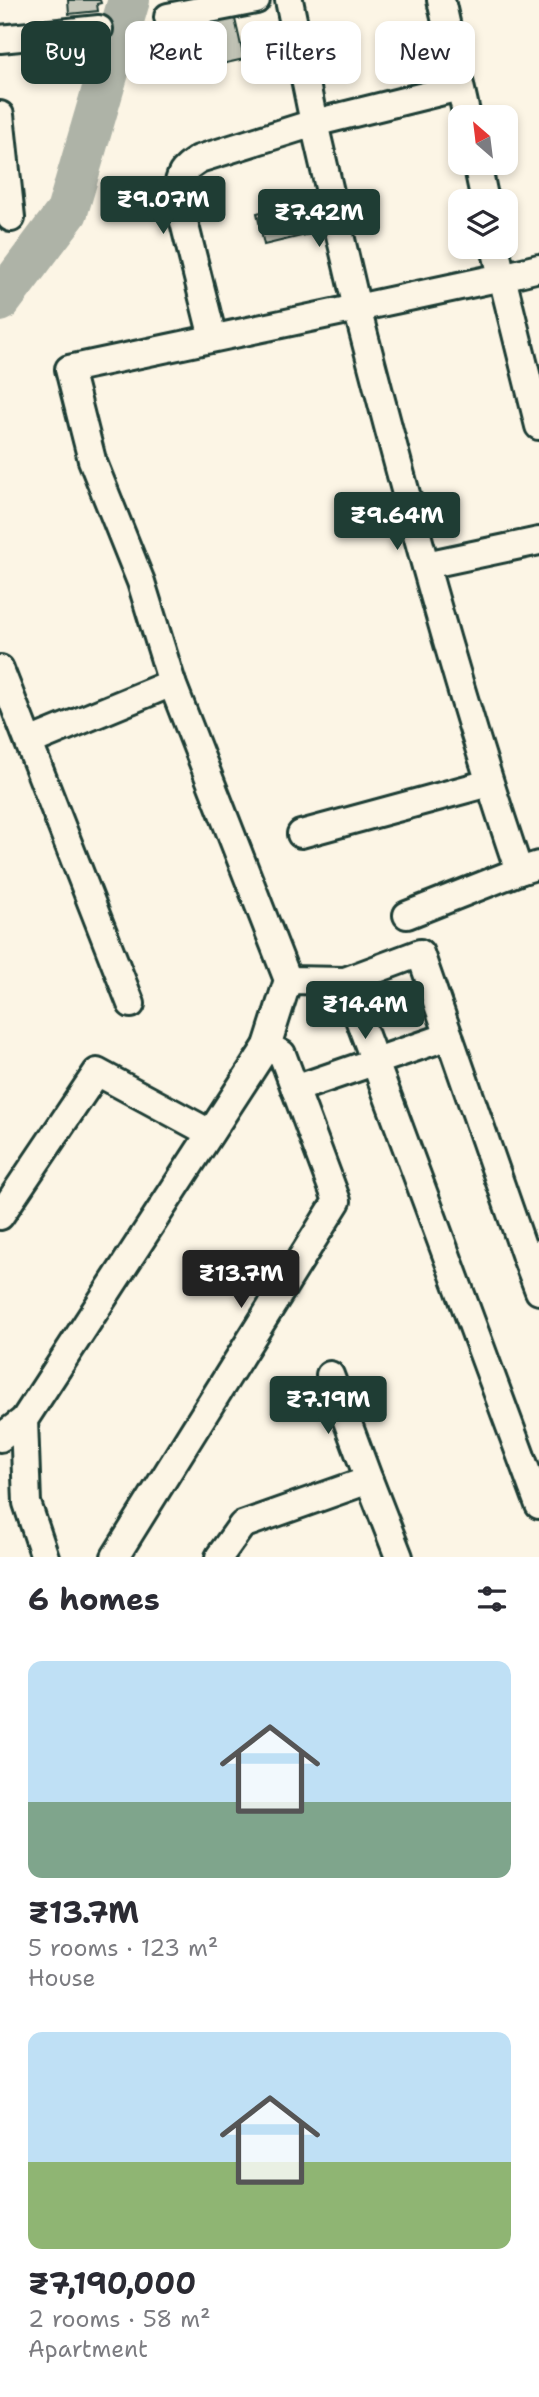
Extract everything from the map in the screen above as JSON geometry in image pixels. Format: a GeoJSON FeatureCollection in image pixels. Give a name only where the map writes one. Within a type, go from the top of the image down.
{"type":"FeatureCollection","features":[{"type":"Feature","properties":{"kind":"street"},"geometry":{"type":"LineString","coordinates":[[169,17],[256,0]]}},
{"type":"Feature","properties":{"kind":"street"},"geometry":{"type":"LineString","coordinates":[[289,0],[314,123],[357,308],[426,565],[489,783],[529,868],[407,915]]}},
{"type":"Feature","properties":{"kind":"street"},"geometry":{"type":"LineString","coordinates":[[440,0],[464,105]]}},
{"type":"Feature","properties":{"kind":"street"},"geometry":{"type":"LineString","coordinates":[[0,39],[21,37]]}},
{"type":"Feature","properties":{"kind":"street"},"geometry":{"type":"LineString","coordinates":[[213,338],[177,194],[178,181],[184,169],[200,159],[314,123],[460,87]]}},
{"type":"Feature","properties":{"kind":"street"},"geometry":{"type":"LineString","coordinates":[[0,115],[11,218]]}},
{"type":"Feature","properties":{"kind":"street"},"geometry":{"type":"LineString","coordinates":[[498,259],[539,426]]}},
{"type":"Feature","properties":{"kind":"street"},"geometry":{"type":"LineString","coordinates":[[25,1455],[0,1439],[24,1420],[267,1046],[288,980],[172,683],[141,582],[92,460],[69,369],[539,268]]}},
{"type":"Feature","properties":{"kind":"street"},"geometry":{"type":"LineString","coordinates":[[426,565],[539,541]]}},
{"type":"Feature","properties":{"kind":"street"},"geometry":{"type":"LineString","coordinates":[[0,669],[131,1003]]}},
{"type":"Feature","properties":{"kind":"street"},"geometry":{"type":"LineString","coordinates":[[29,742],[172,683]]}},
{"type":"Feature","properties":{"kind":"street"},"geometry":{"type":"LineString","coordinates":[[301,834],[489,783]]}},
{"type":"Feature","properties":{"kind":"street"},"geometry":{"type":"LineString","coordinates":[[288,980],[345,981],[420,953],[449,1037],[533,1255],[539,1291]]}},
{"type":"Feature","properties":{"kind":"street"},"geometry":{"type":"LineString","coordinates":[[345,981],[539,1505]]}},
{"type":"Feature","properties":{"kind":"street"},"geometry":{"type":"LineString","coordinates":[[295,1089],[449,1037]]}},
{"type":"Feature","properties":{"kind":"street"},"geometry":{"type":"LineString","coordinates":[[115,1557],[337,1202],[282,1054],[267,1046]]}},
{"type":"Feature","properties":{"kind":"street"},"geometry":{"type":"LineString","coordinates":[[0,1216],[97,1072],[210,1133]]}},
{"type":"Feature","properties":{"kind":"street"},"geometry":{"type":"LineString","coordinates":[[330,1375],[399,1557]]}},
{"type":"Feature","properties":{"kind":"street"},"geometry":{"type":"LineString","coordinates":[[24,1420],[27,1503],[45,1557]]}},
{"type":"Feature","properties":{"kind":"street"},"geometry":{"type":"LineString","coordinates":[[219,1557],[242,1524],[369,1480]]}},
{"type":"Feature","properties":{"kind":"building"},"geometry":{"type":"Polygon","coordinates":[[[68,0],[100,0],[101,3],[97,4],[98,11],[69,14],[68,0]]]}},
{"type":"Feature","properties":{"kind":"building"},"geometry":{"type":"Polygon","coordinates":[[[233,10],[241,46],[241,60],[227,63],[227,21],[203,21],[202,17],[233,10]]]}},
{"type":"Feature","properties":{"kind":"building"},"geometry":{"type":"Polygon","coordinates":[[[307,201],[314,233],[264,245],[257,213],[307,201]]]}},
{"type":"Feature","properties":{"kind":"waterway"},"geometry":{"type":"LineString","coordinates":[[0,301],[67,212],[129,0]]}}]}
